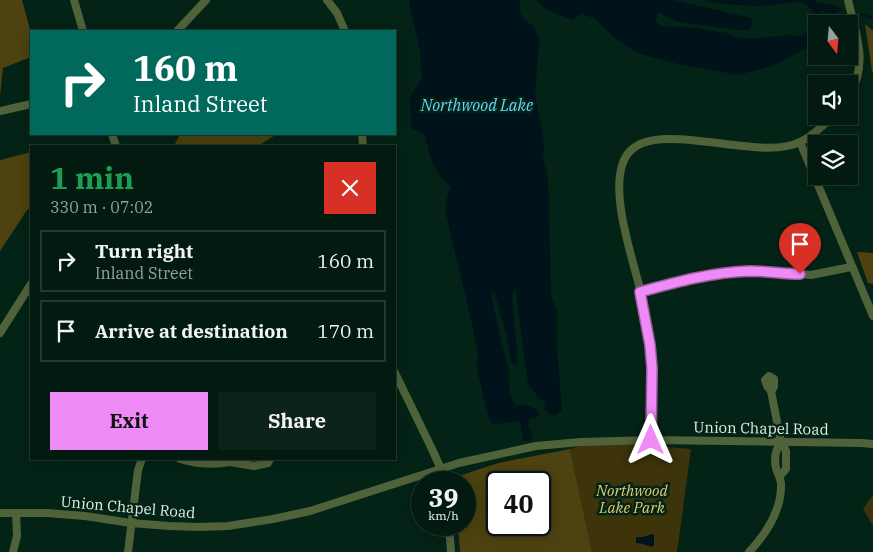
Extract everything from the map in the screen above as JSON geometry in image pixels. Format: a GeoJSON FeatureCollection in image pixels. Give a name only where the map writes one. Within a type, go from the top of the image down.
{"type":"FeatureCollection","features":[{"type":"Feature","properties":{"kind":"street"},"geometry":{"type":"LineString","coordinates":[[74,0],[83,30]]}},
{"type":"Feature","properties":{"kind":"street"},"geometry":{"type":"LineString","coordinates":[[179,30],[206,0]]}},
{"type":"Feature","properties":{"kind":"street"},"geometry":{"type":"LineString","coordinates":[[327,0],[337,14],[345,30]]}},
{"type":"Feature","properties":{"kind":"street"},"geometry":{"type":"LineString","coordinates":[[848,0],[860,52],[858,75]]}},
{"type":"Feature","properties":{"kind":"street"},"geometry":{"type":"LineString","coordinates":[[0,111],[30,104]]}},
{"type":"Feature","properties":{"kind":"street"},"geometry":{"type":"LineString","coordinates":[[651,440],[652,368],[650,345],[640,292],[629,250],[620,190],[624,159],[633,147],[646,140],[660,138],[758,147],[782,146],[800,142],[822,125]]}},
{"type":"Feature","properties":{"kind":"street"},"geometry":{"type":"LineString","coordinates":[[800,142],[873,316]]}},
{"type":"Feature","properties":{"kind":"street"},"geometry":{"type":"LineString","coordinates":[[640,292],[690,280],[736,272],[811,275],[851,267]]}},
{"type":"Feature","properties":{"kind":"street"},"geometry":{"type":"LineString","coordinates":[[0,333],[30,286]]}},
{"type":"Feature","properties":{"kind":"street"},"geometry":{"type":"LineString","coordinates":[[396,375],[441,469]]}},
{"type":"Feature","properties":{"kind":"street"},"geometry":{"type":"LineString","coordinates":[[749,552],[768,528],[775,514],[781,492],[780,476],[786,469],[786,451],[781,442],[771,391]]}},
{"type":"Feature","properties":{"kind":"street","name":"Union Chapel Road"},"geometry":{"type":"LineString","coordinates":[[0,513],[85,516],[131,523],[198,527],[228,526],[266,520],[317,508],[469,460],[536,446],[581,442],[651,440],[873,444]]}},
{"type":"Feature","properties":{"kind":"street"},"geometry":{"type":"LineString","coordinates":[[128,552],[138,470],[142,460]]}},
{"type":"Feature","properties":{"kind":"street"},"geometry":{"type":"LineString","coordinates":[[184,460],[194,463],[217,464],[235,460]]}},
{"type":"Feature","properties":{"kind":"street"},"geometry":{"type":"LineString","coordinates":[[230,462],[240,465],[262,466],[270,460]]}},
{"type":"Feature","properties":{"kind":"street"},"geometry":{"type":"LineString","coordinates":[[13,552],[17,536],[16,513]]}},
{"type":"Feature","properties":{"kind":"street"},"geometry":{"type":"LineString","coordinates":[[449,536],[450,552]]}},
{"type":"Feature","properties":{"kind":"green space","name":"Northwood Lake Park"},"geometry":{"type":"Polygon","coordinates":[[[596,441],[691,449],[677,552],[592,552],[570,449],[596,441]]]}},
{"type":"Feature","properties":{"kind":"green space"},"geometry":{"type":"Polygon","coordinates":[[[873,495],[873,526],[863,509],[873,495]]]}},
{"type":"Feature","properties":{"kind":"shaded area"},"geometry":{"type":"Polygon","coordinates":[[[0,0],[22,0],[30,30],[30,57],[3,68],[0,95],[0,0]]]}},
{"type":"Feature","properties":{"kind":"shaded area"},"geometry":{"type":"Polygon","coordinates":[[[865,24],[873,31],[873,74],[872,71],[865,24]]]}},
{"type":"Feature","properties":{"kind":"shaded area"},"geometry":{"type":"Polygon","coordinates":[[[180,135],[275,135],[260,145],[174,145],[180,135]]]}},
{"type":"Feature","properties":{"kind":"shaded area"},"geometry":{"type":"Polygon","coordinates":[[[30,152],[30,208],[27,210],[0,251],[0,160],[30,152]]]}},
{"type":"Feature","properties":{"kind":"shaded area"},"geometry":{"type":"Polygon","coordinates":[[[857,252],[873,253],[873,284],[868,283],[857,252]]]}},
{"type":"Feature","properties":{"kind":"shaded area"},"geometry":{"type":"Polygon","coordinates":[[[570,449],[592,552],[460,552],[459,536],[476,536],[476,471],[474,471],[498,463],[570,449]]]}},
{"type":"Feature","properties":{"kind":"water","name":"Northwood Lake"},"geometry":{"type":"Polygon","coordinates":[[[409,0],[520,0],[522,16],[534,26],[539,41],[535,95],[544,143],[543,158],[548,178],[551,296],[557,311],[557,348],[562,410],[556,415],[549,414],[544,409],[546,406],[545,402],[538,397],[528,384],[514,288],[512,299],[518,365],[513,364],[511,361],[506,333],[494,292],[491,295],[508,368],[509,387],[513,401],[516,405],[529,406],[540,414],[529,419],[528,427],[533,437],[530,441],[524,441],[520,422],[492,423],[489,418],[477,369],[478,354],[472,323],[445,210],[451,187],[433,164],[425,135],[411,128],[410,97],[422,78],[420,52],[409,0]]]}},
{"type":"Feature","properties":{"kind":"water"},"geometry":{"type":"Polygon","coordinates":[[[536,0],[673,0],[751,18],[753,24],[749,30],[739,30],[678,22],[659,12],[655,20],[660,26],[695,28],[750,39],[808,35],[808,46],[773,66],[738,75],[678,64],[637,53],[614,37],[594,18],[581,14],[572,20],[546,9],[536,0]]]}},
{"type":"Feature","properties":{"kind":"water"},"geometry":{"type":"Polygon","coordinates":[[[704,0],[816,0],[816,2],[839,7],[843,10],[833,13],[822,11],[820,15],[816,15],[808,6],[800,2],[759,6],[722,4],[704,0]]]}},
{"type":"Feature","properties":{"kind":"water"},"geometry":{"type":"Polygon","coordinates":[[[654,535],[654,545],[652,547],[636,543],[636,537],[654,535]]]}},
{"type":"Feature","properties":{"kind":"waterway"},"geometry":{"type":"LineString","coordinates":[[861,14],[873,18]]}},
{"type":"Feature","properties":{"kind":"route"},"geometry":{"type":"LineString","coordinates":[[651,440],[650,392],[652,368],[650,345],[640,292],[713,275],[736,272],[800,274]]}}]}
